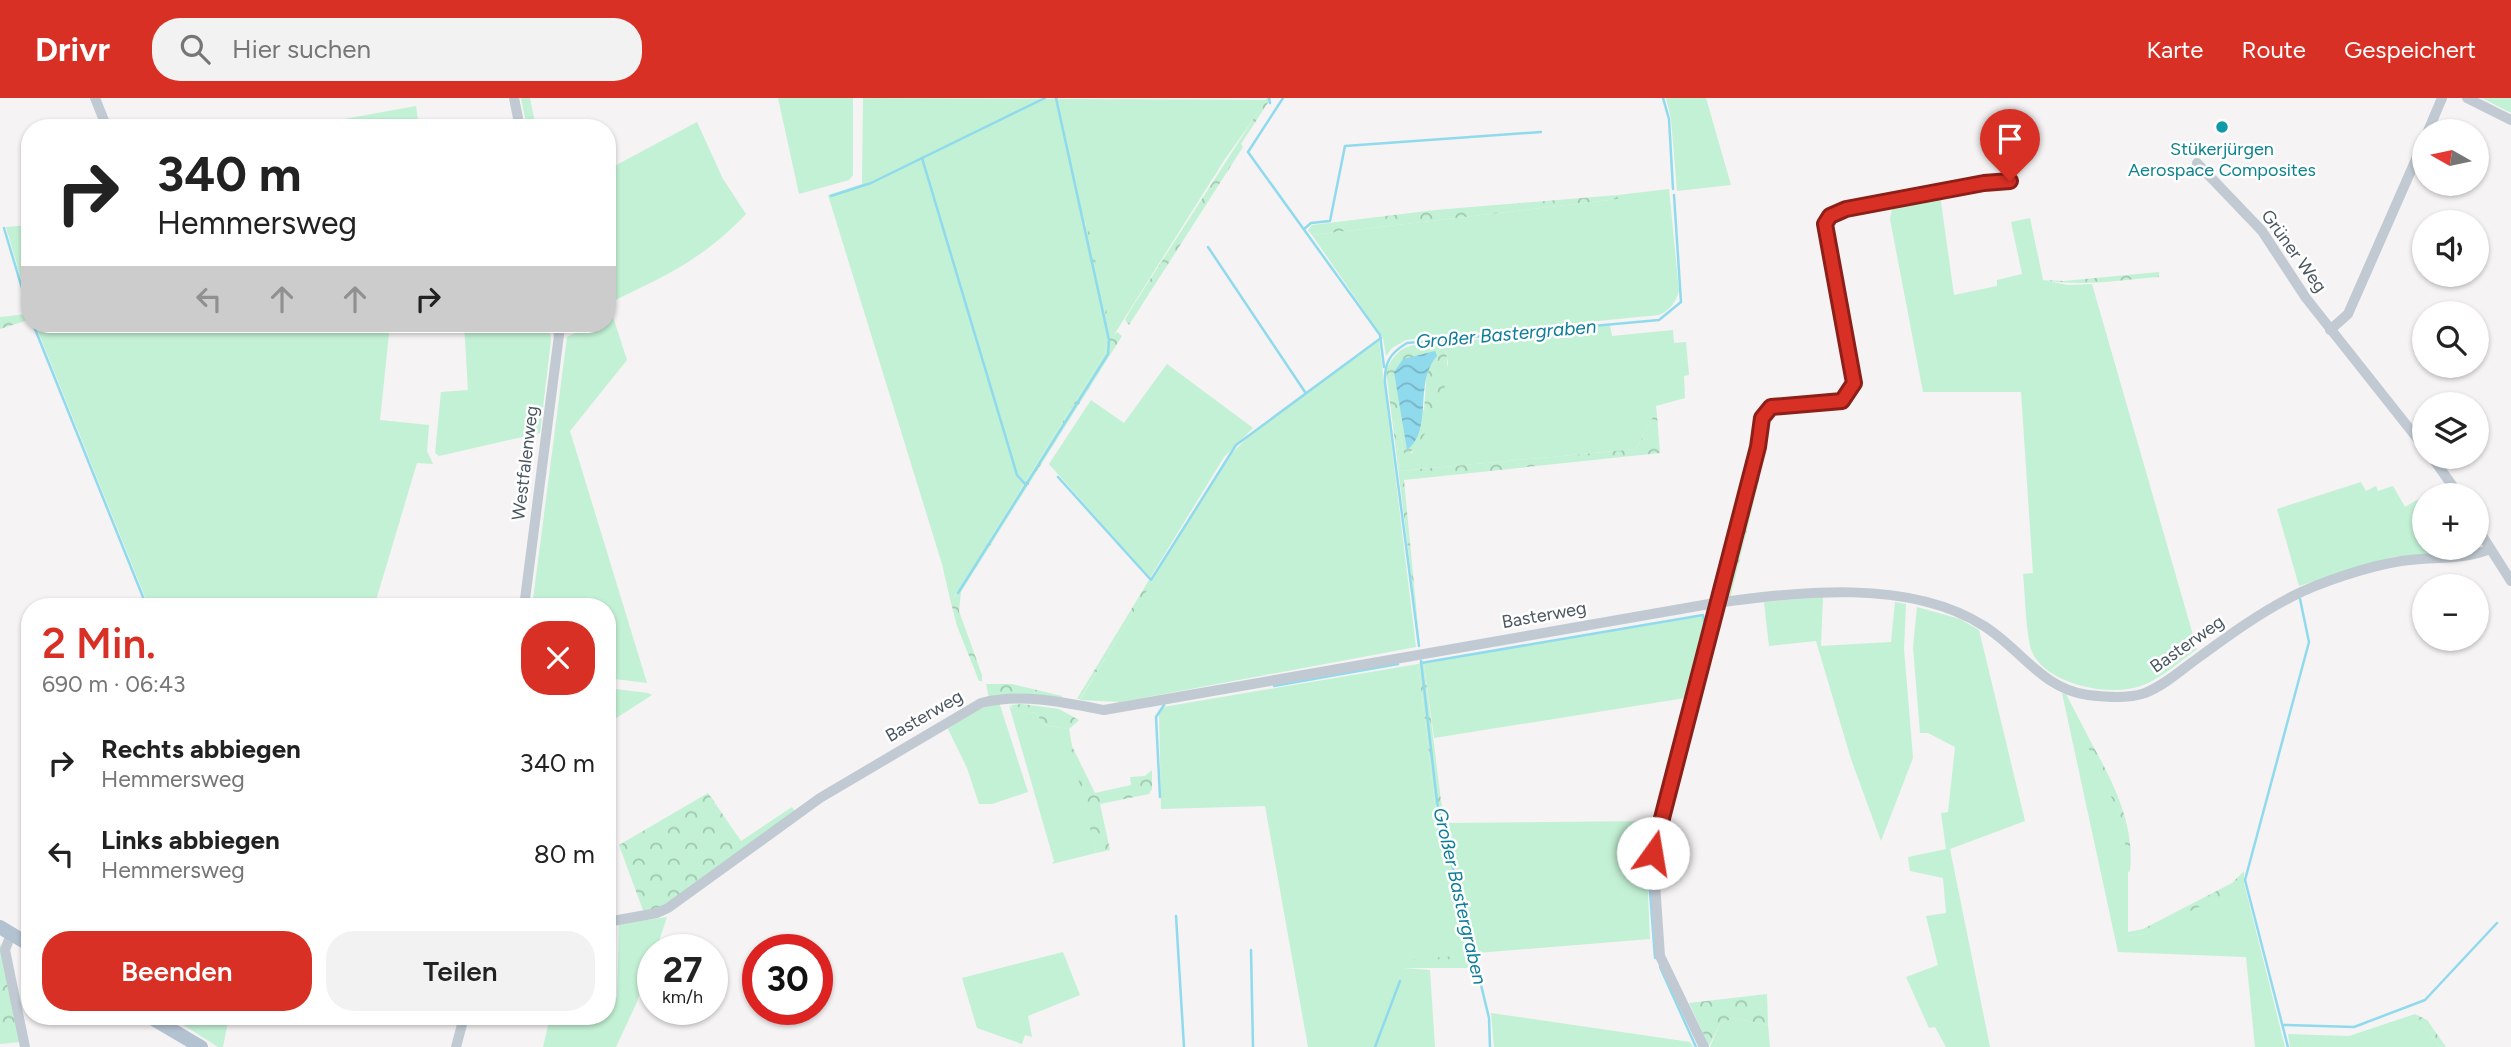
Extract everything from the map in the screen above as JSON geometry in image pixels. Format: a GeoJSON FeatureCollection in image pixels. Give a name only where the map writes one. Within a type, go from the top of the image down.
{"type":"FeatureCollection","features":[{"type":"Feature","properties":{"kind":"main road"},"geometry":{"type":"LineString","coordinates":[[164,1025],[201,1047]]}},
{"type":"Feature","properties":{"kind":"street"},"geometry":{"type":"LineString","coordinates":[[95,98],[103,119]]}},
{"type":"Feature","properties":{"kind":"street"},"geometry":{"type":"LineString","coordinates":[[514,98],[518,119]]}},
{"type":"Feature","properties":{"kind":"street"},"geometry":{"type":"LineString","coordinates":[[2433,119],[2442,98]]}},
{"type":"Feature","properties":{"kind":"street"},"geometry":{"type":"LineString","coordinates":[[2467,98],[2511,120]]}},
{"type":"Feature","properties":{"kind":"street","name":"Grüner Weg"},"geometry":{"type":"LineString","coordinates":[[2197,163],[2262,232],[2330,330],[2412,432]]}},
{"type":"Feature","properties":{"kind":"street"},"geometry":{"type":"LineString","coordinates":[[2330,330],[2348,314],[2412,168]]}},
{"type":"Feature","properties":{"kind":"street"},"geometry":{"type":"LineString","coordinates":[[1704,1047],[1660,956],[1653,853],[1758,447],[1762,418],[1771,407],[1842,401],[1854,383],[1825,224],[1830,216],[1881,202],[2010,181]]}},
{"type":"Feature","properties":{"kind":"street","name":"Westfalenweg"},"geometry":{"type":"LineString","coordinates":[[525,598],[559,333]]}},
{"type":"Feature","properties":{"kind":"street"},"geometry":{"type":"LineString","coordinates":[[2490,549],[2511,580]]}},
{"type":"Feature","properties":{"kind":"street","name":"Basterweg"},"geometry":{"type":"LineString","coordinates":[[616,920],[657,913],[668,908],[820,798],[981,704],[1002,698],[1045,699],[1104,710],[1716,603],[1793,593],[1861,593],[1923,602],[1962,614],[2001,638],[2047,682],[2087,695],[2128,697],[2159,687],[2250,620],[2294,596],[2400,561],[2474,556],[2490,549]]}},
{"type":"Feature","properties":{"kind":"street"},"geometry":{"type":"LineString","coordinates":[[6,931],[5,950],[25,1047]]}},
{"type":"Feature","properties":{"kind":"street"},"geometry":{"type":"LineString","coordinates":[[456,1047],[462,1025]]}},
{"type":"Feature","properties":{"kind":"green space"},"geometry":{"type":"Polygon","coordinates":[[[521,98],[530,98],[534,119],[525,119],[521,98]]]}},
{"type":"Feature","properties":{"kind":"green space"},"geometry":{"type":"Polygon","coordinates":[[[778,98],[853,98],[853,175],[849,180],[799,194],[778,98]]]}},
{"type":"Feature","properties":{"kind":"green space"},"geometry":{"type":"Polygon","coordinates":[[[863,98],[1267,100],[1225,159],[1112,338],[1086,221],[1084,229],[1109,337],[1105,353],[953,599],[950,599],[942,564],[828,195],[862,184],[863,98]]]}},
{"type":"Feature","properties":{"kind":"green space"},"geometry":{"type":"Polygon","coordinates":[[[1267,98],[1271,98],[1241,144],[1243,147],[1129,325],[1125,320],[1131,309],[1267,98]]]}},
{"type":"Feature","properties":{"kind":"green space"},"geometry":{"type":"Polygon","coordinates":[[[1666,98],[1706,98],[1731,185],[1677,191],[1671,119],[1666,98]]]}},
{"type":"Feature","properties":{"kind":"green space"},"geometry":{"type":"Polygon","coordinates":[[[2482,98],[2511,98],[2511,113],[2482,98]]]}},
{"type":"Feature","properties":{"kind":"green space"},"geometry":{"type":"Polygon","coordinates":[[[416,106],[418,119],[344,119],[416,106]]]}},
{"type":"Feature","properties":{"kind":"green space"},"geometry":{"type":"Polygon","coordinates":[[[697,122],[723,179],[746,214],[698,256],[665,276],[616,300],[616,165],[697,122]]]}},
{"type":"Feature","properties":{"kind":"green space"},"geometry":{"type":"Polygon","coordinates":[[[1669,189],[1679,291],[1672,305],[1663,313],[1406,340],[1392,348],[1386,356],[1383,338],[1312,235],[1618,199],[1618,195],[1669,189]]]}},
{"type":"Feature","properties":{"kind":"green space"},"geometry":{"type":"Polygon","coordinates":[[[1618,195],[1618,199],[1312,235],[1308,230],[1312,225],[1435,210],[1618,195]]]}},
{"type":"Feature","properties":{"kind":"green space"},"geometry":{"type":"Polygon","coordinates":[[[1940,195],[1954,295],[1997,286],[1997,280],[2022,274],[2011,222],[2030,218],[2043,280],[2068,285],[2092,284],[2197,649],[2164,674],[2143,685],[2115,690],[2082,686],[2053,674],[2041,665],[2033,654],[2027,627],[2023,574],[2033,573],[2021,392],[1923,392],[1890,219],[1893,204],[1940,195]]]}},
{"type":"Feature","properties":{"kind":"green space"},"geometry":{"type":"Polygon","coordinates":[[[1087,221],[1112,337],[1117,332],[1122,336],[961,592],[959,611],[982,675],[982,681],[979,681],[957,626],[950,599],[954,598],[1105,353],[1109,337],[1084,229],[1087,221]]]}},
{"type":"Feature","properties":{"kind":"green space"},"geometry":{"type":"Polygon","coordinates":[[[21,226],[21,278],[6,227],[21,226]]]}},
{"type":"Feature","properties":{"kind":"green space"},"geometry":{"type":"Polygon","coordinates":[[[2159,272],[2159,277],[2101,282],[2072,283],[2043,280],[2064,281],[2159,272]]]}},
{"type":"Feature","properties":{"kind":"green space"},"geometry":{"type":"Polygon","coordinates":[[[21,315],[21,322],[0,329],[0,317],[21,315]]]}},
{"type":"Feature","properties":{"kind":"green space"},"geometry":{"type":"Polygon","coordinates":[[[1610,325],[1612,336],[1673,330],[1674,343],[1686,342],[1689,375],[1684,376],[1685,398],[1656,406],[1657,416],[1653,417],[1636,449],[1400,471],[1394,419],[1398,418],[1403,451],[1412,453],[1448,364],[1445,343],[1610,325]]]}},
{"type":"Feature","properties":{"kind":"green space"},"geometry":{"type":"Polygon","coordinates":[[[616,326],[627,360],[570,431],[647,683],[616,679],[616,598],[533,598],[567,337],[575,333],[616,333],[616,326]]]}},
{"type":"Feature","properties":{"kind":"green space"},"geometry":{"type":"Polygon","coordinates":[[[39,333],[389,333],[380,420],[429,425],[427,451],[433,464],[417,463],[377,598],[145,598],[39,333]]]}},
{"type":"Feature","properties":{"kind":"green space"},"geometry":{"type":"Polygon","coordinates":[[[465,333],[550,333],[540,433],[439,456],[435,453],[441,392],[468,390],[465,333]]]}},
{"type":"Feature","properties":{"kind":"green space"},"geometry":{"type":"Polygon","coordinates":[[[1379,341],[1416,647],[1121,702],[1080,700],[1226,459],[1254,431],[1379,341]]]}},
{"type":"Feature","properties":{"kind":"green space"},"geometry":{"type":"Polygon","coordinates":[[[1445,343],[1447,367],[1444,390],[1425,434],[1406,455],[1398,419],[1394,419],[1400,471],[1636,449],[1653,417],[1657,416],[1660,453],[1404,480],[1420,647],[1386,370],[1397,353],[1403,349],[1445,343]],[[1437,356],[1403,359],[1424,411],[1427,367],[1437,356]]]}},
{"type":"Feature","properties":{"kind":"green space"},"geometry":{"type":"Polygon","coordinates":[[[1167,364],[1253,428],[1224,457],[1150,578],[1049,464],[1091,400],[1124,423],[1167,364]]]}},
{"type":"Feature","properties":{"kind":"green space"},"geometry":{"type":"Polygon","coordinates":[[[1760,477],[1730,599],[1724,598],[1756,479],[1760,477]]]}},
{"type":"Feature","properties":{"kind":"green space"},"geometry":{"type":"Polygon","coordinates":[[[2361,482],[2366,491],[2376,486],[2378,491],[2393,486],[2405,507],[2412,503],[2412,555],[2392,557],[2299,586],[2277,509],[2361,482]]]}},
{"type":"Feature","properties":{"kind":"green space"},"geometry":{"type":"Polygon","coordinates":[[[1149,580],[1152,582],[1080,699],[1077,699],[1149,580]]]}},
{"type":"Feature","properties":{"kind":"green space"},"geometry":{"type":"Polygon","coordinates":[[[1823,597],[1821,646],[1891,642],[1895,602],[1906,604],[1904,649],[1913,758],[1881,841],[1851,759],[1816,641],[1769,646],[1764,602],[1823,597]]]}},
{"type":"Feature","properties":{"kind":"green space"},"geometry":{"type":"Polygon","coordinates":[[[1917,607],[1960,619],[1979,630],[2025,821],[1950,849],[1990,1047],[1946,1047],[1935,1027],[1929,1028],[1906,977],[1938,965],[1926,916],[1946,913],[1943,878],[1910,871],[1908,857],[1946,849],[1941,813],[1948,812],[1955,747],[1928,733],[1920,733],[1913,647],[1917,607]]]}},
{"type":"Feature","properties":{"kind":"green space"},"geometry":{"type":"Polygon","coordinates":[[[1702,616],[1704,624],[1685,698],[1434,738],[1424,663],[1702,616]]]}},
{"type":"Feature","properties":{"kind":"green space"},"geometry":{"type":"Polygon","coordinates":[[[1424,663],[1441,801],[1477,953],[1471,956],[1473,968],[1402,968],[1403,960],[1470,955],[1435,804],[1418,664],[1424,663]]]}},
{"type":"Feature","properties":{"kind":"green space"},"geometry":{"type":"Polygon","coordinates":[[[1418,664],[1435,804],[1471,955],[1403,961],[1403,968],[1430,970],[1435,1047],[1308,1047],[1265,806],[1161,809],[1159,711],[1163,707],[1418,664]]]}},
{"type":"Feature","properties":{"kind":"green space"},"geometry":{"type":"Polygon","coordinates":[[[986,684],[1012,684],[1062,696],[1062,699],[989,698],[986,684]]]}},
{"type":"Feature","properties":{"kind":"green space"},"geometry":{"type":"Polygon","coordinates":[[[616,689],[652,695],[616,718],[616,689]]]}},
{"type":"Feature","properties":{"kind":"green space"},"geometry":{"type":"Polygon","coordinates":[[[2062,693],[2066,694],[2080,721],[2077,721],[2123,822],[2128,849],[2128,936],[2144,934],[2244,883],[2285,1047],[2255,1047],[2246,957],[2118,952],[2062,693]]]}},
{"type":"Feature","properties":{"kind":"green space"},"geometry":{"type":"Polygon","coordinates":[[[999,702],[1028,792],[992,804],[979,804],[967,768],[947,727],[971,712],[999,702]]]}},
{"type":"Feature","properties":{"kind":"green space"},"geometry":{"type":"Polygon","coordinates":[[[1009,705],[1014,710],[1036,713],[1044,725],[1068,729],[1096,853],[1052,864],[1054,861],[1009,705]]]}},
{"type":"Feature","properties":{"kind":"green space"},"geometry":{"type":"Polygon","coordinates":[[[1011,705],[1059,709],[1079,720],[1069,729],[1072,746],[1095,793],[1131,785],[1130,777],[1145,776],[1152,770],[1152,789],[1149,794],[1100,804],[1110,850],[1096,853],[1068,729],[1044,725],[1036,713],[1013,710],[1011,705]]]}},
{"type":"Feature","properties":{"kind":"green space"},"geometry":{"type":"Polygon","coordinates":[[[2076,721],[2080,721],[2099,756],[2123,811],[2131,850],[2128,872],[2123,822],[2076,721]]]}},
{"type":"Feature","properties":{"kind":"green space"},"geometry":{"type":"Polygon","coordinates":[[[708,793],[741,841],[792,807],[795,812],[665,906],[644,913],[619,845],[708,793]]]}},
{"type":"Feature","properties":{"kind":"green space"},"geometry":{"type":"Polygon","coordinates":[[[1654,821],[1646,851],[1650,939],[1477,953],[1446,823],[1654,821]]]}},
{"type":"Feature","properties":{"kind":"green space"},"geometry":{"type":"Polygon","coordinates":[[[2244,871],[2244,883],[2235,889],[2144,934],[2128,936],[2128,932],[2143,929],[2232,883],[2244,871]]]}},
{"type":"Feature","properties":{"kind":"green space"},"geometry":{"type":"Polygon","coordinates":[[[667,917],[661,934],[637,934],[637,1002],[616,1047],[543,1047],[548,1025],[616,1025],[619,924],[667,917]]]}},
{"type":"Feature","properties":{"kind":"green space"},"geometry":{"type":"Polygon","coordinates":[[[0,942],[21,1042],[0,1044],[0,942]]]}},
{"type":"Feature","properties":{"kind":"green space"},"geometry":{"type":"Polygon","coordinates":[[[1063,952],[1080,995],[1028,1016],[1032,1037],[1025,1035],[1022,1044],[977,1028],[962,978],[1063,952]]]}},
{"type":"Feature","properties":{"kind":"green space"},"geometry":{"type":"Polygon","coordinates":[[[1767,994],[1768,1025],[1733,1018],[1720,1024],[1709,1046],[1689,1003],[1767,994]]]}},
{"type":"Feature","properties":{"kind":"green space"},"geometry":{"type":"Polygon","coordinates":[[[1491,1013],[1690,1042],[1693,1047],[1494,1047],[1491,1013]]]}},
{"type":"Feature","properties":{"kind":"green space"},"geometry":{"type":"Polygon","coordinates":[[[2415,1014],[2440,1047],[2290,1047],[2288,1034],[2349,1036],[2415,1014]]]}},
{"type":"Feature","properties":{"kind":"green space"},"geometry":{"type":"Polygon","coordinates":[[[2415,1014],[2427,1020],[2446,1047],[2440,1047],[2415,1014]]]}},
{"type":"Feature","properties":{"kind":"green space"},"geometry":{"type":"Polygon","coordinates":[[[1733,1018],[1768,1025],[1770,1047],[1710,1047],[1720,1024],[1733,1018]]]}},
{"type":"Feature","properties":{"kind":"green space"},"geometry":{"type":"Polygon","coordinates":[[[184,1025],[227,1025],[223,1047],[218,1047],[184,1025]]]}},
{"type":"Feature","properties":{"kind":"water"},"geometry":{"type":"Polygon","coordinates":[[[1435,351],[1437,356],[1426,379],[1420,431],[1407,450],[1394,372],[1403,359],[1435,351]]]}},
{"type":"Feature","properties":{"kind":"waterway"},"geometry":{"type":"LineString","coordinates":[[831,196],[871,183],[1045,98]]}},
{"type":"Feature","properties":{"kind":"waterway"},"geometry":{"type":"LineString","coordinates":[[958,593],[1108,354],[1109,340],[1056,98]]}},
{"type":"Feature","properties":{"kind":"waterway"},"geometry":{"type":"LineString","coordinates":[[1269,98],[1270,103]]}},
{"type":"Feature","properties":{"kind":"waterway"},"geometry":{"type":"LineString","coordinates":[[1283,98],[1248,152],[1380,335],[1384,367]]}},
{"type":"Feature","properties":{"kind":"waterway","name":"Großer Bastergraben"},"geometry":{"type":"LineString","coordinates":[[1663,98],[1669,119],[1673,189]]}},
{"type":"Feature","properties":{"kind":"waterway"},"geometry":{"type":"LineString","coordinates":[[1304,229],[1311,223],[1330,221],[1345,146],[1541,132]]}},
{"type":"Feature","properties":{"kind":"waterway"},"geometry":{"type":"LineString","coordinates":[[922,158],[1017,475],[1025,484]]}},
{"type":"Feature","properties":{"kind":"waterway","name":"Großer Bastergraben"},"geometry":{"type":"LineString","coordinates":[[1419,646],[1385,383],[1389,359],[1407,343],[1659,320],[1681,302],[1674,195]]}},
{"type":"Feature","properties":{"kind":"waterway"},"geometry":{"type":"LineString","coordinates":[[4,228],[21,285]]}},
{"type":"Feature","properties":{"kind":"waterway"},"geometry":{"type":"LineString","coordinates":[[1208,247],[1305,392]]}},
{"type":"Feature","properties":{"kind":"waterway"},"geometry":{"type":"LineString","coordinates":[[37,333],[143,598]]}},
{"type":"Feature","properties":{"kind":"waterway"},"geometry":{"type":"LineString","coordinates":[[1058,477],[1151,580],[1236,445],[1381,338]]}},
{"type":"Feature","properties":{"kind":"waterway"},"geometry":{"type":"LineString","coordinates":[[2288,1047],[2245,880],[2309,642],[2300,599]]}},
{"type":"Feature","properties":{"kind":"waterway"},"geometry":{"type":"LineString","coordinates":[[1421,663],[1703,615],[1705,626],[1647,851],[1655,958]]}},
{"type":"Feature","properties":{"kind":"waterway","name":"Großer Bastergraben"},"geometry":{"type":"LineString","coordinates":[[1421,661],[1437,802],[1489,1018],[1490,1047]]}},
{"type":"Feature","properties":{"kind":"waterway"},"geometry":{"type":"LineString","coordinates":[[1274,686],[1398,664]]}},
{"type":"Feature","properties":{"kind":"waterway"},"geometry":{"type":"LineString","coordinates":[[1160,797],[1156,717],[1164,705]]}},
{"type":"Feature","properties":{"kind":"waterway"},"geometry":{"type":"LineString","coordinates":[[1176,916],[1184,1047]]}},
{"type":"Feature","properties":{"kind":"waterway"},"geometry":{"type":"LineString","coordinates":[[2284,1025],[2354,1027],[2425,1000],[2497,923]]}},
{"type":"Feature","properties":{"kind":"waterway"},"geometry":{"type":"LineString","coordinates":[[1251,950],[1253,1047]]}},
{"type":"Feature","properties":{"kind":"waterway"},"geometry":{"type":"LineString","coordinates":[[1660,967],[1696,1047]]}},
{"type":"Feature","properties":{"kind":"waterway"},"geometry":{"type":"LineString","coordinates":[[1375,1047],[1400,981]]}},
{"type":"Feature","properties":{"kind":"place","name":"Stükerjürgen Aerospace Composites"},"geometry":{"type":"Point","coordinates":[2222,127]}},
{"type":"Feature","properties":{"kind":"route"},"geometry":{"type":"LineString","coordinates":[[1653,853],[1758,447],[1762,418],[1771,407],[1842,401],[1854,383],[1825,224],[1830,216],[1846,209],[1984,183],[2010,181]]}}]}
